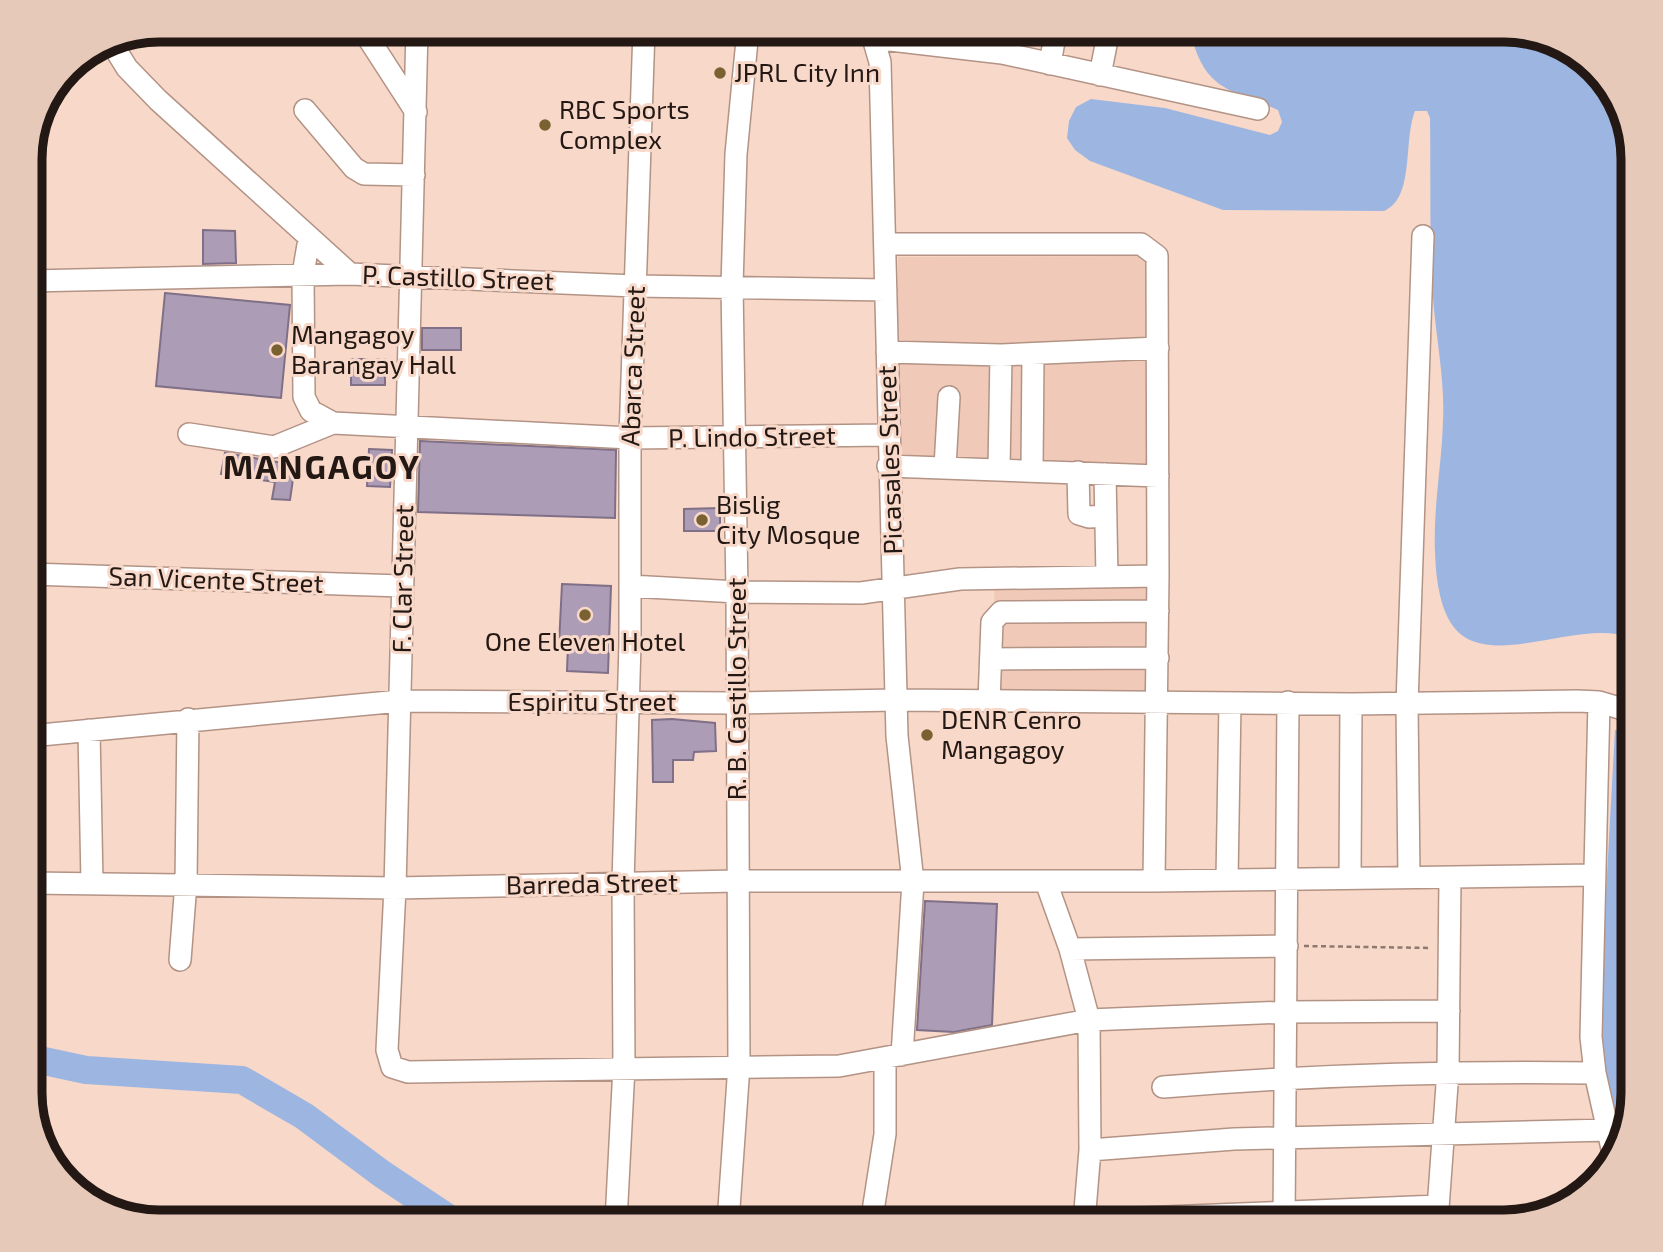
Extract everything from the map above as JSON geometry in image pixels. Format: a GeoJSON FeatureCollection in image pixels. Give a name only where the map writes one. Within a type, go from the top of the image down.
{"type":"FeatureCollection","features":[{"type":"Feature","properties":{"kind":"street"},"geometry":{"type":"LineString","coordinates":[[371,42],[416,112]]}},
{"type":"Feature","properties":{"kind":"street","name":"F. Clar Street"},"geometry":{"type":"LineString","coordinates":[[417,42],[395,888],[387,1050],[391,1067],[408,1072],[592,1070],[624,1067]]}},
{"type":"Feature","properties":{"kind":"street","name":"Abarca Street"},"geometry":{"type":"LineString","coordinates":[[617,1210],[624,1067],[623,883],[629,702],[631,438],[644,42]]}},
{"type":"Feature","properties":{"kind":"street","name":"R. B. Castillo Street"},"geometry":{"type":"LineString","coordinates":[[729,1210],[739,1066],[736,439],[732,286],[736,154],[747,42]]}},
{"type":"Feature","properties":{"kind":"street","name":"Picasales Street"},"geometry":{"type":"LineString","coordinates":[[871,42],[880,62],[887,244],[888,466],[894,589],[895,700],[913,882],[885,1134],[873,1210]]}},
{"type":"Feature","properties":{"kind":"street"},"geometry":{"type":"LineString","coordinates":[[924,42],[1002,53],[1258,109]]}},
{"type":"Feature","properties":{"kind":"street"},"geometry":{"type":"LineString","coordinates":[[1002,53],[1004,42]]}},
{"type":"Feature","properties":{"kind":"street"},"geometry":{"type":"LineString","coordinates":[[1050,64],[1054,42]]}},
{"type":"Feature","properties":{"kind":"street"},"geometry":{"type":"LineString","coordinates":[[1100,75],[1107,42]]}},
{"type":"Feature","properties":{"kind":"street"},"geometry":{"type":"LineString","coordinates":[[116,50],[141,83],[309,240],[350,274]]}},
{"type":"Feature","properties":{"kind":"street"},"geometry":{"type":"LineString","coordinates":[[305,110],[354,168],[364,174],[414,175]]}},
{"type":"Feature","properties":{"kind":"street"},"geometry":{"type":"LineString","coordinates":[[1409,877],[1407,704],[1423,236]]}},
{"type":"Feature","properties":{"kind":"street"},"geometry":{"type":"LineString","coordinates":[[309,240],[303,274],[305,402],[311,411],[333,423]]}},
{"type":"Feature","properties":{"kind":"street"},"geometry":{"type":"LineString","coordinates":[[887,244],[1141,244],[1157,256],[1158,658],[1154,881]]}},
{"type":"Feature","properties":{"kind":"street","name":"P. Castillo Street"},"geometry":{"type":"LineString","coordinates":[[42,281],[350,274],[635,286],[886,290]]}},
{"type":"Feature","properties":{"kind":"street"},"geometry":{"type":"LineString","coordinates":[[887,352],[1002,355],[1158,348]]}},
{"type":"Feature","properties":{"kind":"street"},"geometry":{"type":"LineString","coordinates":[[1032,470],[1033,354]]}},
{"type":"Feature","properties":{"kind":"street"},"geometry":{"type":"LineString","coordinates":[[999,469],[1002,355]]}},
{"type":"Feature","properties":{"kind":"street"},"geometry":{"type":"LineString","coordinates":[[946,467],[949,397]]}},
{"type":"Feature","properties":{"kind":"street"},"geometry":{"type":"LineString","coordinates":[[189,434],[274,447],[333,423]]}},
{"type":"Feature","properties":{"kind":"street","name":"P. Lindo Street"},"geometry":{"type":"LineString","coordinates":[[333,423],[631,438],[736,439],[888,435]]}},
{"type":"Feature","properties":{"kind":"street"},"geometry":{"type":"LineString","coordinates":[[888,466],[1158,476]]}},
{"type":"Feature","properties":{"kind":"street"},"geometry":{"type":"LineString","coordinates":[[1078,472],[1079,514],[1089,517],[1106,516]]}},
{"type":"Feature","properties":{"kind":"street"},"geometry":{"type":"LineString","coordinates":[[1105,474],[1107,577]]}},
{"type":"Feature","properties":{"kind":"street","name":"San Vicente Street"},"geometry":{"type":"LineString","coordinates":[[42,573],[402,586]]}},
{"type":"Feature","properties":{"kind":"street"},"geometry":{"type":"LineString","coordinates":[[630,586],[737,592],[861,593],[916,583],[960,579],[1158,576]]}},
{"type":"Feature","properties":{"kind":"street"},"geometry":{"type":"LineString","coordinates":[[989,701],[992,622],[996,616],[1009,609],[1158,611]]}},
{"type":"Feature","properties":{"kind":"street"},"geometry":{"type":"LineString","coordinates":[[991,659],[1158,658]]}},
{"type":"Feature","properties":{"kind":"street","name":"Espiritu Street"},"geometry":{"type":"LineString","coordinates":[[42,735],[400,701],[736,703],[895,700],[1351,704],[1599,702],[1621,708]]}},
{"type":"Feature","properties":{"kind":"street"},"geometry":{"type":"LineString","coordinates":[[1284,1210],[1288,702]]}},
{"type":"Feature","properties":{"kind":"street"},"geometry":{"type":"LineString","coordinates":[[1599,702],[1591,1037],[1595,1073],[1611,1141]]}},
{"type":"Feature","properties":{"kind":"street"},"geometry":{"type":"LineString","coordinates":[[1227,879],[1230,703]]}},
{"type":"Feature","properties":{"kind":"street"},"geometry":{"type":"LineString","coordinates":[[1350,878],[1351,704]]}},
{"type":"Feature","properties":{"kind":"street"},"geometry":{"type":"LineString","coordinates":[[180,960],[186,883],[188,719]]}},
{"type":"Feature","properties":{"kind":"street"},"geometry":{"type":"LineString","coordinates":[[89,730],[93,883]]}},
{"type":"Feature","properties":{"kind":"street","name":"Barreda Street"},"geometry":{"type":"LineString","coordinates":[[42,883],[395,888],[737,881],[1046,882],[1594,875]]}},
{"type":"Feature","properties":{"kind":"street"},"geometry":{"type":"LineString","coordinates":[[1438,1210],[1448,1071],[1450,878]]}},
{"type":"Feature","properties":{"kind":"street"},"geometry":{"type":"LineString","coordinates":[[1046,882],[1070,949],[1089,1020],[1090,1150],[1085,1210]]}},
{"type":"Feature","properties":{"kind":"street"},"geometry":{"type":"LineString","coordinates":[[1070,949],[1287,946]]}},
{"type":"Feature","properties":{"kind":"street"},"geometry":{"type":"LineString","coordinates":[[624,1067],[839,1066],[1089,1020],[1287,1012],[1449,1011]]}},
{"type":"Feature","properties":{"kind":"street"},"geometry":{"type":"LineString","coordinates":[[1163,1087],[1286,1076],[1448,1071],[1595,1073]]}},
{"type":"Feature","properties":{"kind":"street"},"geometry":{"type":"LineString","coordinates":[[1090,1150],[1286,1138],[1609,1130]]}},
{"type":"Feature","properties":{"kind":"path"},"geometry":{"type":"LineString","coordinates":[[1287,946],[1451,949]]}},
{"type":"Feature","properties":{"kind":"shaded area"},"geometry":{"type":"Polygon","coordinates":[[[1150,256],[1154,472],[898,465],[898,257],[1150,256]]]}},
{"type":"Feature","properties":{"kind":"shaded area"},"geometry":{"type":"Polygon","coordinates":[[[1154,583],[1152,696],[997,696],[994,586],[1154,583]]]}},
{"type":"Feature","properties":{"kind":"water"},"geometry":{"type":"Polygon","coordinates":[[[1194,42],[1519,43],[1556,54],[1575,66],[1597,88],[1615,121],[1621,159],[1621,636],[1591,633],[1524,644],[1483,644],[1466,638],[1457,631],[1445,611],[1438,587],[1435,552],[1443,405],[1433,298],[1430,118],[1427,111],[1415,111],[1411,123],[1404,182],[1394,204],[1384,211],[1223,210],[1090,161],[1075,150],[1067,138],[1069,121],[1076,107],[1091,99],[1165,108],[1270,135],[1278,131],[1282,122],[1278,110],[1220,85],[1203,65],[1194,42]]]}},
{"type":"Feature","properties":{"kind":"water"},"geometry":{"type":"Polygon","coordinates":[[[1615,730],[1621,730],[1621,1093],[1615,1130],[1602,1058],[1602,965],[1615,730]]]}},
{"type":"Feature","properties":{"kind":"building"},"geometry":{"type":"Polygon","coordinates":[[[203,230],[235,231],[236,263],[203,264],[203,230]]]}},
{"type":"Feature","properties":{"kind":"building"},"geometry":{"type":"Polygon","coordinates":[[[165,293],[290,305],[281,398],[156,386],[165,293]]]}},
{"type":"Feature","properties":{"kind":"building"},"geometry":{"type":"Polygon","coordinates":[[[422,328],[461,328],[461,350],[422,350],[422,328]]]}},
{"type":"Feature","properties":{"kind":"building"},"geometry":{"type":"Polygon","coordinates":[[[351,359],[385,359],[385,385],[351,385],[351,359]]]}},
{"type":"Feature","properties":{"kind":"building"},"geometry":{"type":"Polygon","coordinates":[[[420,441],[616,450],[615,518],[418,512],[420,441]]]}},
{"type":"Feature","properties":{"kind":"building"},"geometry":{"type":"Polygon","coordinates":[[[369,449],[392,450],[390,487],[367,486],[369,449]]]}},
{"type":"Feature","properties":{"kind":"building"},"geometry":{"type":"Polygon","coordinates":[[[225,453],[295,465],[290,500],[272,499],[275,482],[221,474],[225,453]]]}},
{"type":"Feature","properties":{"kind":"building","name":"Bislig City Mosque"},"geometry":{"type":"Polygon","coordinates":[[[720,508],[720,531],[684,531],[684,509],[720,508]]]}},
{"type":"Feature","properties":{"kind":"building","name":"One Eleven Hotel"},"geometry":{"type":"Polygon","coordinates":[[[562,584],[611,586],[608,673],[567,671],[568,645],[559,644],[562,584]]]}},
{"type":"Feature","properties":{"kind":"building"},"geometry":{"type":"Polygon","coordinates":[[[652,720],[715,723],[716,751],[694,752],[693,760],[673,760],[673,782],[653,782],[652,720]]]}},
{"type":"Feature","properties":{"kind":"building"},"geometry":{"type":"Polygon","coordinates":[[[925,901],[997,904],[992,1025],[954,1032],[917,1030],[925,901]]]}},
{"type":"Feature","properties":{"kind":"waterway"},"geometry":{"type":"LineString","coordinates":[[42,1061],[86,1070],[242,1080],[304,1116],[436,1210]]}},
{"type":"Feature","properties":{"kind":"place","name":"JPRL City Inn"},"geometry":{"type":"Point","coordinates":[720,73]}},
{"type":"Feature","properties":{"kind":"place","name":"RBC Sports Complex"},"geometry":{"type":"Point","coordinates":[545,125]}},
{"type":"Feature","properties":{"kind":"place","name":"Mangagoy Barangay Hall"},"geometry":{"type":"Point","coordinates":[277,350]}},
{"type":"Feature","properties":{"kind":"place","name":"Bislig City Mosque"},"geometry":{"type":"Point","coordinates":[702,520]}},
{"type":"Feature","properties":{"kind":"place","name":"One Eleven Hotel"},"geometry":{"type":"Point","coordinates":[585,615]}},
{"type":"Feature","properties":{"kind":"place","name":"DENR Cenro Mangagoy"},"geometry":{"type":"Point","coordinates":[927,735]}},
{"type":"Feature","properties":{"kind":"district","name":"MANGAGOY"},"geometry":{"type":"Point","coordinates":[322,467]}}]}
